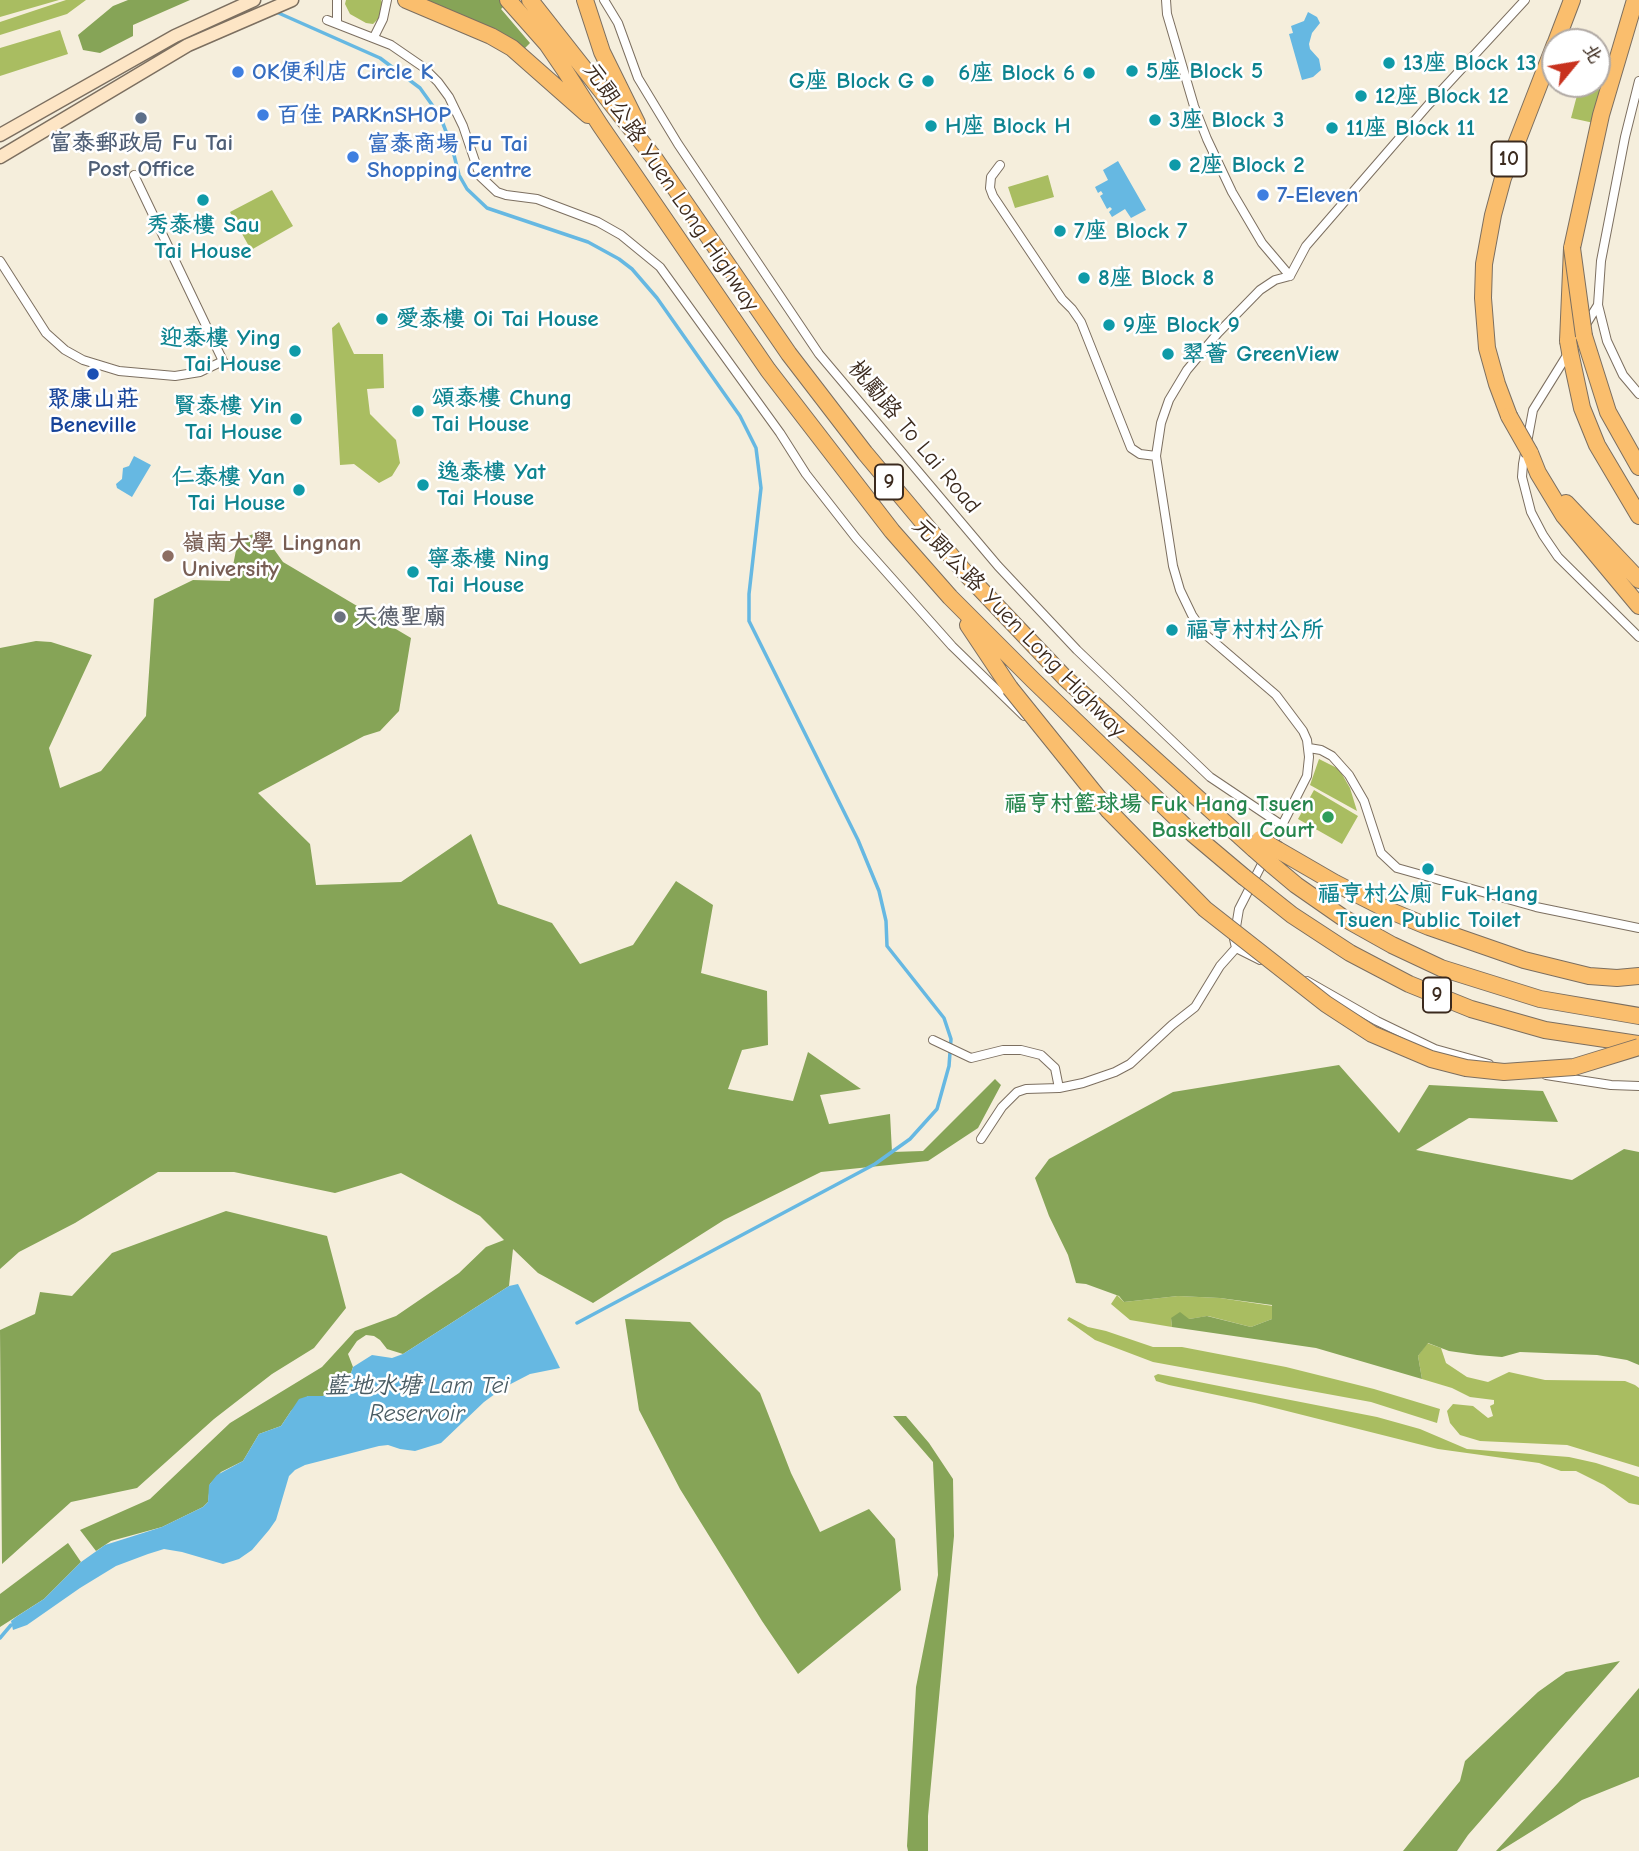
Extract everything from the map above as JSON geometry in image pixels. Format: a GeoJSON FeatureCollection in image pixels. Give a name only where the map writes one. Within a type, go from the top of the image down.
{"type":"FeatureCollection","features":[{"type":"Feature","properties":{"kind":"highway","name":"9"},"geometry":{"type":"LineString","coordinates":[[406,0],[491,36],[512,48],[600,125]]}},
{"type":"Feature","properties":{"kind":"highway","name":"元朗公路 Yuen Long Highway"},"geometry":{"type":"LineString","coordinates":[[530,0],[655,159],[789,354],[865,453],[968,576],[1066,679],[1209,808],[1275,857]]}},
{"type":"Feature","properties":{"kind":"highway"},"geometry":{"type":"LineString","coordinates":[[584,0],[602,52],[655,159]]}},
{"type":"Feature","properties":{"kind":"highway","name":"10"},"geometry":{"type":"LineString","coordinates":[[1561,28],[1572,0]]}},
{"type":"Feature","properties":{"kind":"highway"},"geometry":{"type":"LineString","coordinates":[[1635,0],[1601,115],[1573,248],[1568,341],[1578,393],[1597,445],[1639,516]]}},
{"type":"Feature","properties":{"kind":"highway","name":"元朗公路 Yuen Long Highway"},"geometry":{"type":"LineString","coordinates":[[510,3],[547,44],[768,370],[892,531],[950,597],[1193,834],[1292,915],[1350,953],[1409,984],[1471,1009],[1535,1027],[1639,1046]]}},
{"type":"Feature","properties":{"kind":"highway","name":"10"},"geometry":{"type":"LineString","coordinates":[[1541,79],[1503,178],[1489,231],[1483,280],[1483,314],[1490,363],[1509,416],[1530,453],[1562,498],[1639,580]]}},
{"type":"Feature","properties":{"kind":"highway"},"geometry":{"type":"LineString","coordinates":[[1573,248],[1584,336],[1594,372],[1608,412],[1639,467]]}},
{"type":"Feature","properties":{"kind":"highway"},"geometry":{"type":"LineString","coordinates":[[1530,453],[1538,473],[1564,516],[1639,606]]}},
{"type":"Feature","properties":{"kind":"highway"},"geometry":{"type":"LineString","coordinates":[[950,597],[1010,688],[1109,811],[1205,909],[1326,1004],[1371,1034],[1438,1062],[1504,1073],[1574,1067],[1639,1046]]}},
{"type":"Feature","properties":{"kind":"highway","name":"9"},"geometry":{"type":"LineString","coordinates":[[1275,857],[1296,885],[1342,917],[1441,968],[1540,999],[1639,1016]]}},
{"type":"Feature","properties":{"kind":"highway"},"geometry":{"type":"LineString","coordinates":[[1275,857],[1308,868],[1409,919],[1524,960],[1589,976],[1635,976]]}},
{"type":"Feature","properties":{"kind":"main road"},"geometry":{"type":"LineString","coordinates":[[0,135],[175,36],[254,0]]}},
{"type":"Feature","properties":{"kind":"main road"},"geometry":{"type":"LineString","coordinates":[[0,157],[188,45],[292,0]]}},
{"type":"Feature","properties":{"kind":"street"},"geometry":{"type":"LineString","coordinates":[[337,0],[337,23]]}},
{"type":"Feature","properties":{"kind":"street"},"geometry":{"type":"LineString","coordinates":[[374,37],[383,19],[387,0]]}},
{"type":"Feature","properties":{"kind":"street","name":"桃勵路 To Lai Road"},"geometry":{"type":"LineString","coordinates":[[604,0],[618,23],[638,78],[678,144],[819,354],[998,566],[1077,649],[1210,778],[1283,826]]}},
{"type":"Feature","properties":{"kind":"street"},"geometry":{"type":"LineString","coordinates":[[1166,0],[1167,14],[1194,106],[1207,139],[1232,192],[1262,243],[1290,276]]}},
{"type":"Feature","properties":{"kind":"street"},"geometry":{"type":"LineString","coordinates":[[1236,948],[1234,939],[1239,909],[1307,776],[1309,748],[1303,731],[1276,695],[1206,635],[1192,615],[1180,590],[1173,566],[1157,456],[1161,423],[1169,400],[1187,370],[1218,333],[1260,290],[1275,280],[1290,276],[1306,246],[1430,102],[1525,0]]}},
{"type":"Feature","properties":{"kind":"street"},"geometry":{"type":"LineString","coordinates":[[327,20],[374,37],[406,54],[438,82],[463,125],[480,176],[488,185],[506,195],[537,199],[597,222],[621,235],[660,267],[780,433],[806,474],[856,538],[952,646],[1044,733]]}},
{"type":"Feature","properties":{"kind":"street"},"geometry":{"type":"LineString","coordinates":[[1639,81],[1625,136],[1601,261],[1598,305],[1607,341],[1623,375],[1639,394]]}},
{"type":"Feature","properties":{"kind":"street"},"geometry":{"type":"LineString","coordinates":[[1000,165],[991,177],[990,188],[993,196],[1062,299],[1081,322],[1131,448],[1140,453],[1157,456]]}},
{"type":"Feature","properties":{"kind":"street"},"geometry":{"type":"LineString","coordinates":[[0,261],[46,333],[65,350],[83,360],[119,371],[176,376],[200,372],[223,361],[134,175]]}},
{"type":"Feature","properties":{"kind":"street"},"geometry":{"type":"LineString","coordinates":[[1598,305],[1533,410],[1522,477],[1531,512],[1558,557],[1639,637]]}},
{"type":"Feature","properties":{"kind":"street"},"geometry":{"type":"LineString","coordinates":[[1309,748],[1332,756],[1349,775],[1364,801],[1381,853],[1396,868],[1536,907],[1639,928]]}},
{"type":"Feature","properties":{"kind":"street"},"geometry":{"type":"LineString","coordinates":[[1236,948],[1435,1049],[1502,1068],[1611,1085],[1639,1086]]}},
{"type":"Feature","properties":{"kind":"street"},"geometry":{"type":"LineString","coordinates":[[981,1139],[1002,1107],[1017,1092],[1059,1088],[1115,1072],[1130,1064],[1171,1025],[1195,1007],[1220,966],[1236,948]]}},
{"type":"Feature","properties":{"kind":"street"},"geometry":{"type":"LineString","coordinates":[[933,1040],[971,1058],[1003,1050],[1021,1050],[1041,1055],[1055,1068],[1059,1088]]}},
{"type":"Feature","properties":{"kind":"green space"},"geometry":{"type":"Polygon","coordinates":[[[0,0],[59,0],[0,17],[0,0]]]}},
{"type":"Feature","properties":{"kind":"green space"},"geometry":{"type":"Polygon","coordinates":[[[66,0],[86,0],[67,14],[0,35],[0,22],[66,0]]]}},
{"type":"Feature","properties":{"kind":"green space"},"geometry":{"type":"Polygon","coordinates":[[[128,0],[190,0],[133,25],[133,36],[100,53],[83,50],[78,35],[113,6],[128,0]]]}},
{"type":"Feature","properties":{"kind":"green space"},"geometry":{"type":"Polygon","coordinates":[[[346,0],[381,0],[383,5],[379,18],[373,24],[366,23],[350,14],[346,0]]]}},
{"type":"Feature","properties":{"kind":"green space"},"geometry":{"type":"Polygon","coordinates":[[[424,0],[510,0],[501,9],[530,43],[524,49],[424,0]]]}},
{"type":"Feature","properties":{"kind":"green space"},"geometry":{"type":"Polygon","coordinates":[[[60,30],[68,54],[0,76],[0,48],[60,30]]]}},
{"type":"Feature","properties":{"kind":"green space"},"geometry":{"type":"Polygon","coordinates":[[[1576,98],[1611,98],[1603,125],[1571,118],[1576,98]]]}},
{"type":"Feature","properties":{"kind":"green space"},"geometry":{"type":"Polygon","coordinates":[[[1048,175],[1054,197],[1015,208],[1008,187],[1048,175]]]}},
{"type":"Feature","properties":{"kind":"green space"},"geometry":{"type":"Polygon","coordinates":[[[272,190],[293,226],[251,250],[230,212],[272,190]]]}},
{"type":"Feature","properties":{"kind":"green space"},"geometry":{"type":"Polygon","coordinates":[[[339,322],[354,354],[383,354],[384,388],[367,389],[370,414],[396,440],[400,463],[392,476],[379,483],[354,464],[340,465],[332,328],[339,322]]]}},
{"type":"Feature","properties":{"kind":"green space"},"geometry":{"type":"Polygon","coordinates":[[[261,531],[283,562],[411,638],[399,711],[380,731],[364,736],[258,793],[310,844],[316,885],[401,882],[471,834],[498,904],[552,923],[580,964],[633,945],[676,881],[713,905],[701,973],[767,991],[768,1045],[742,1050],[728,1089],[793,1101],[808,1052],[861,1089],[820,1095],[829,1124],[890,1114],[892,1152],[923,1151],[995,1079],[1001,1085],[978,1128],[928,1161],[821,1172],[724,1220],[593,1303],[538,1273],[513,1249],[509,1286],[403,1354],[387,1349],[374,1336],[366,1335],[357,1341],[348,1354],[353,1367],[351,1373],[323,1396],[308,1396],[291,1411],[281,1426],[259,1434],[243,1461],[221,1472],[210,1484],[208,1502],[203,1507],[162,1527],[111,1541],[96,1551],[80,1530],[150,1499],[230,1423],[322,1367],[355,1331],[396,1316],[459,1273],[486,1247],[504,1240],[480,1216],[401,1173],[335,1193],[234,1172],[158,1172],[75,1223],[19,1252],[0,1269],[0,648],[36,641],[51,642],[92,655],[49,748],[60,788],[101,771],[146,716],[154,599],[193,580],[230,581],[238,540],[261,531]]]}},
{"type":"Feature","properties":{"kind":"green space"},"geometry":{"type":"Polygon","coordinates":[[[1319,759],[1339,769],[1350,788],[1357,811],[1310,785],[1319,759]]]}},
{"type":"Feature","properties":{"kind":"green space","name":"福亨村籃球場 Fuk Hang Tsuen Basketball Court"},"geometry":{"type":"Polygon","coordinates":[[[1314,790],[1358,816],[1342,844],[1298,819],[1314,790]]]}},
{"type":"Feature","properties":{"kind":"green space"},"geometry":{"type":"Polygon","coordinates":[[[1339,1065],[1399,1133],[1429,1085],[1543,1091],[1558,1122],[1469,1118],[1416,1150],[1572,1180],[1624,1149],[1639,1152],[1639,1365],[1597,1355],[1520,1352],[1502,1357],[1477,1355],[1449,1351],[1428,1343],[1418,1356],[1422,1379],[1316,1348],[1172,1327],[1171,1318],[1180,1312],[1189,1319],[1207,1316],[1251,1327],[1272,1319],[1272,1305],[1178,1296],[1124,1302],[1119,1296],[1076,1283],[1068,1255],[1049,1216],[1035,1178],[1049,1159],[1173,1092],[1339,1065]]]}},
{"type":"Feature","properties":{"kind":"green space"},"geometry":{"type":"Polygon","coordinates":[[[226,1211],[327,1236],[346,1308],[314,1348],[272,1374],[214,1419],[137,1488],[71,1502],[2,1564],[0,1330],[35,1314],[40,1292],[72,1296],[112,1253],[226,1211]]]}},
{"type":"Feature","properties":{"kind":"green space"},"geometry":{"type":"Polygon","coordinates":[[[1117,1295],[1124,1302],[1178,1296],[1220,1298],[1273,1306],[1272,1319],[1251,1327],[1208,1316],[1171,1318],[1172,1327],[1130,1320],[1111,1304],[1117,1295]]]}},
{"type":"Feature","properties":{"kind":"green space"},"geometry":{"type":"Polygon","coordinates":[[[1069,1317],[1088,1327],[1153,1347],[1182,1347],[1286,1367],[1374,1389],[1440,1409],[1437,1423],[1371,1402],[1153,1362],[1095,1340],[1067,1320],[1069,1317]]]}},
{"type":"Feature","properties":{"kind":"green space"},"geometry":{"type":"Polygon","coordinates":[[[625,1319],[690,1322],[760,1393],[791,1473],[820,1532],[869,1509],[895,1539],[901,1590],[798,1674],[680,1489],[639,1410],[625,1319]]]}},
{"type":"Feature","properties":{"kind":"green space"},"geometry":{"type":"Polygon","coordinates":[[[1427,1343],[1441,1348],[1446,1363],[1467,1377],[1488,1382],[1509,1372],[1545,1380],[1625,1381],[1635,1385],[1639,1388],[1639,1467],[1567,1445],[1480,1441],[1460,1435],[1450,1423],[1447,1411],[1453,1404],[1473,1406],[1488,1418],[1493,1416],[1490,1406],[1494,1404],[1494,1400],[1470,1397],[1452,1388],[1422,1379],[1418,1356],[1427,1343]]]}},
{"type":"Feature","properties":{"kind":"green space"},"geometry":{"type":"Polygon","coordinates":[[[1158,1374],[1377,1417],[1420,1429],[1467,1449],[1569,1457],[1596,1463],[1639,1477],[1639,1505],[1629,1503],[1604,1485],[1576,1471],[1561,1471],[1539,1463],[1438,1449],[1255,1403],[1169,1385],[1156,1381],[1154,1376],[1158,1374]]]}},
{"type":"Feature","properties":{"kind":"green space"},"geometry":{"type":"Polygon","coordinates":[[[893,1416],[906,1416],[929,1443],[953,1479],[954,1536],[928,1816],[928,1851],[908,1851],[907,1846],[916,1687],[938,1575],[933,1462],[893,1416]]]}},
{"type":"Feature","properties":{"kind":"green space"},"geometry":{"type":"Polygon","coordinates":[[[68,1543],[81,1562],[44,1599],[0,1627],[0,1594],[68,1543]]]}},
{"type":"Feature","properties":{"kind":"green space"},"geometry":{"type":"Polygon","coordinates":[[[1620,1661],[1457,1851],[1403,1851],[1460,1781],[1465,1761],[1538,1692],[1566,1672],[1620,1661]]]}},
{"type":"Feature","properties":{"kind":"green space"},"geometry":{"type":"Polygon","coordinates":[[[1639,1688],[1639,1777],[1582,1800],[1496,1851],[1558,1783],[1639,1688]]]}},
{"type":"Feature","properties":{"kind":"water"},"geometry":{"type":"Polygon","coordinates":[[[1308,12],[1317,17],[1320,23],[1312,33],[1309,44],[1319,59],[1321,70],[1313,77],[1302,80],[1289,34],[1293,33],[1291,26],[1304,21],[1308,12]]]}},
{"type":"Feature","properties":{"kind":"water"},"geometry":{"type":"Polygon","coordinates":[[[1118,161],[1146,210],[1131,218],[1125,209],[1112,217],[1109,212],[1112,209],[1107,209],[1100,196],[1103,194],[1101,191],[1098,193],[1095,187],[1108,180],[1103,170],[1118,161]]]}},
{"type":"Feature","properties":{"kind":"water"},"geometry":{"type":"Polygon","coordinates":[[[134,456],[151,465],[132,497],[117,488],[116,484],[122,479],[123,468],[129,466],[134,456]]]}},
{"type":"Feature","properties":{"kind":"water","name":"藍地水塘 Lam Tei Reservoir"},"geometry":{"type":"Polygon","coordinates":[[[518,1284],[560,1368],[530,1374],[503,1388],[484,1402],[441,1443],[415,1451],[388,1445],[379,1446],[295,1470],[289,1476],[276,1520],[252,1550],[239,1559],[223,1564],[164,1549],[148,1554],[116,1566],[27,1625],[13,1630],[11,1621],[44,1599],[81,1562],[105,1545],[162,1527],[203,1507],[208,1502],[209,1485],[217,1475],[243,1461],[259,1434],[281,1426],[299,1399],[323,1396],[351,1373],[353,1367],[372,1355],[392,1358],[403,1354],[509,1286],[518,1284]]]}},
{"type":"Feature","properties":{"kind":"waterway"},"geometry":{"type":"LineString","coordinates":[[274,11],[380,58],[420,88],[440,116],[459,175],[467,189],[487,208],[588,242],[632,269],[657,298],[740,416],[756,448],[761,488],[749,594],[749,621],[858,840],[879,891],[886,921],[887,946],[944,1018],[951,1039],[949,1066],[937,1109],[910,1139],[875,1164],[577,1323]]}},
{"type":"Feature","properties":{"kind":"waterway"},"geometry":{"type":"LineString","coordinates":[[0,1638],[11,1625]]}},
{"type":"Feature","properties":{"kind":"place","name":"13座 Block 13"},"geometry":{"type":"Point","coordinates":[1389,63]}},
{"type":"Feature","properties":{"kind":"place","name":"5座 Block 5"},"geometry":{"type":"Point","coordinates":[1132,71]}},
{"type":"Feature","properties":{"kind":"place","name":"OK便利店 Circle K"},"geometry":{"type":"Point","coordinates":[238,72]}},
{"type":"Feature","properties":{"kind":"place","name":"6座 Block 6"},"geometry":{"type":"Point","coordinates":[1089,73]}},
{"type":"Feature","properties":{"kind":"place","name":"G座 Block G"},"geometry":{"type":"Point","coordinates":[928,81]}},
{"type":"Feature","properties":{"kind":"place","name":"12座 Block 12"},"geometry":{"type":"Point","coordinates":[1361,96]}},
{"type":"Feature","properties":{"kind":"place","name":"百佳 PARKnSHOP"},"geometry":{"type":"Point","coordinates":[263,115]}},
{"type":"Feature","properties":{"kind":"place","name":"富泰郵政局 Fu Tai Post Office"},"geometry":{"type":"Point","coordinates":[141,118]}},
{"type":"Feature","properties":{"kind":"place","name":"3座 Block 3"},"geometry":{"type":"Point","coordinates":[1155,120]}},
{"type":"Feature","properties":{"kind":"place","name":"H座 Block H"},"geometry":{"type":"Point","coordinates":[931,126]}},
{"type":"Feature","properties":{"kind":"place","name":"11座 Block 11"},"geometry":{"type":"Point","coordinates":[1332,128]}},
{"type":"Feature","properties":{"kind":"place","name":"富泰商場 Fu Tai Shopping Centre"},"geometry":{"type":"Point","coordinates":[353,157]}},
{"type":"Feature","properties":{"kind":"place","name":"2座 Block 2"},"geometry":{"type":"Point","coordinates":[1175,165]}},
{"type":"Feature","properties":{"kind":"place","name":"7-Eleven"},"geometry":{"type":"Point","coordinates":[1263,195]}},
{"type":"Feature","properties":{"kind":"place","name":"秀泰樓 Sau Tai House"},"geometry":{"type":"Point","coordinates":[203,200]}},
{"type":"Feature","properties":{"kind":"place","name":"7座 Block 7"},"geometry":{"type":"Point","coordinates":[1060,231]}},
{"type":"Feature","properties":{"kind":"place","name":"8座 Block 8"},"geometry":{"type":"Point","coordinates":[1084,278]}},
{"type":"Feature","properties":{"kind":"place","name":"愛泰樓 Oi Tai House"},"geometry":{"type":"Point","coordinates":[382,319]}},
{"type":"Feature","properties":{"kind":"place","name":"9座 Block 9"},"geometry":{"type":"Point","coordinates":[1109,325]}},
{"type":"Feature","properties":{"kind":"place","name":"迎泰樓 Ying Tai House"},"geometry":{"type":"Point","coordinates":[295,351]}},
{"type":"Feature","properties":{"kind":"place","name":"翠薈 GreenView"},"geometry":{"type":"Point","coordinates":[1168,354]}},
{"type":"Feature","properties":{"kind":"place","name":"聚康山莊 Beneville"},"geometry":{"type":"Point","coordinates":[93,374]}},
{"type":"Feature","properties":{"kind":"place","name":"頌泰樓 Chung Tai House"},"geometry":{"type":"Point","coordinates":[418,411]}},
{"type":"Feature","properties":{"kind":"place","name":"賢泰樓 Yin Tai House"},"geometry":{"type":"Point","coordinates":[296,419]}},
{"type":"Feature","properties":{"kind":"place","name":"逸泰樓 Yat Tai House"},"geometry":{"type":"Point","coordinates":[423,485]}},
{"type":"Feature","properties":{"kind":"place","name":"仁泰樓 Yan Tai House"},"geometry":{"type":"Point","coordinates":[299,490]}},
{"type":"Feature","properties":{"kind":"place","name":"嶺南大學 Lingnan University"},"geometry":{"type":"Point","coordinates":[168,556]}},
{"type":"Feature","properties":{"kind":"place","name":"寧泰樓 Ning Tai House"},"geometry":{"type":"Point","coordinates":[413,572]}},
{"type":"Feature","properties":{"kind":"place","name":"天德聖廟"},"geometry":{"type":"Point","coordinates":[340,617]}},
{"type":"Feature","properties":{"kind":"place","name":"福亨村村公所"},"geometry":{"type":"Point","coordinates":[1172,630]}},
{"type":"Feature","properties":{"kind":"place","name":"福亨村籃球場 Fuk Hang Tsuen Basketball Court"},"geometry":{"type":"Point","coordinates":[1328,817]}},
{"type":"Feature","properties":{"kind":"place","name":"福亨村公廁 Fuk Hang Tsuen Public Toilet"},"geometry":{"type":"Point","coordinates":[1428,869]}}]}
